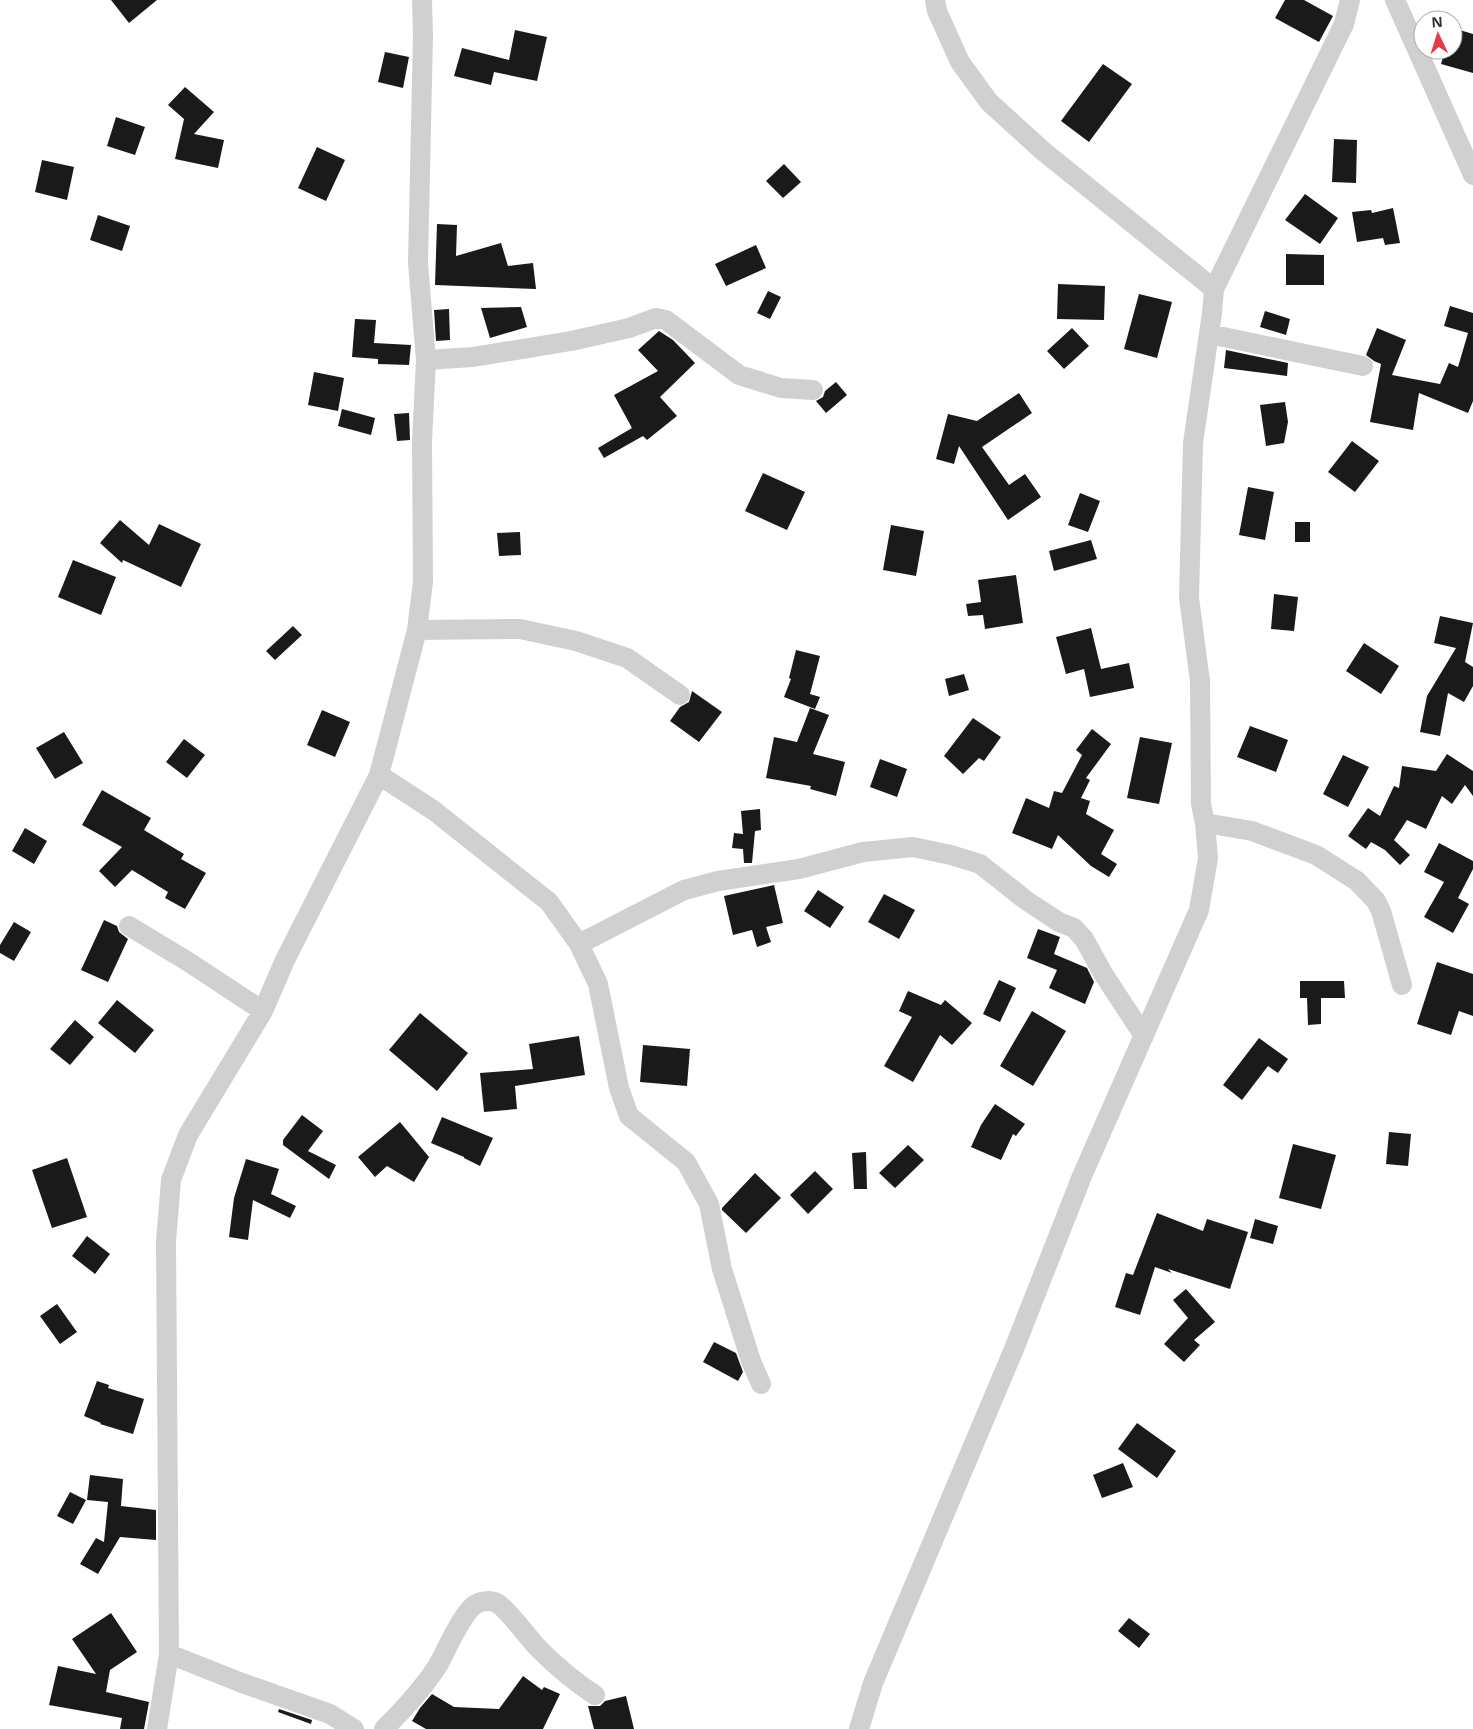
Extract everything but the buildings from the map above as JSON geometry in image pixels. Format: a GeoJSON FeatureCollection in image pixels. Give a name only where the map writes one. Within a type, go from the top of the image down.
{"type":"FeatureCollection","features":[{"type":"Feature","properties":{"kind":"street"},"geometry":{"type":"LineString","coordinates":[[157,1729],[169,1654],[166,1241],[171,1180],[188,1135],[263,1011],[285,960],[379,775],[417,630],[424,582],[422,441],[426,360],[418,263],[423,35],[422,0]]}},
{"type":"Feature","properties":{"kind":"street"},"geometry":{"type":"LineString","coordinates":[[935,0],[937,11],[960,62],[989,102],[1051,157],[1214,289]]}},
{"type":"Feature","properties":{"kind":"street"},"geometry":{"type":"LineString","coordinates":[[859,1729],[873,1683],[1014,1349],[1082,1176],[1198,910],[1208,858],[1206,823],[1201,804],[1200,681],[1189,598],[1193,443],[1214,289],[1344,24],[1350,0]]}},
{"type":"Feature","properties":{"kind":"street"},"geometry":{"type":"LineString","coordinates":[[1395,0],[1473,175]]}},
{"type":"Feature","properties":{"kind":"street"},"geometry":{"type":"LineString","coordinates":[[426,360],[473,356],[571,341],[629,328],[656,318],[666,320],[739,376],[782,388],[813,390]]}},
{"type":"Feature","properties":{"kind":"street"},"geometry":{"type":"LineString","coordinates":[[1209,334],[1363,366]]}},
{"type":"Feature","properties":{"kind":"street"},"geometry":{"type":"LineString","coordinates":[[417,630],[520,629],[576,641],[627,658],[680,695]]}},
{"type":"Feature","properties":{"kind":"street"},"geometry":{"type":"LineString","coordinates":[[379,775],[433,810],[549,902],[579,944],[598,984],[618,1088],[629,1116],[686,1162],[709,1204],[722,1269],[751,1361],[761,1384]]}},
{"type":"Feature","properties":{"kind":"street"},"geometry":{"type":"LineString","coordinates":[[1206,823],[1252,831],[1316,855],[1357,881],[1376,901],[1381,911],[1402,985]]}},
{"type":"Feature","properties":{"kind":"street"},"geometry":{"type":"LineString","coordinates":[[579,944],[684,890],[718,881],[799,868],[864,852],[913,847],[951,855],[980,864],[1027,901],[1059,922],[1074,928],[1084,939],[1104,975],[1144,1036]]}},
{"type":"Feature","properties":{"kind":"street"},"geometry":{"type":"LineString","coordinates":[[129,926],[187,961],[263,1011]]}},
{"type":"Feature","properties":{"kind":"street"},"geometry":{"type":"LineString","coordinates":[[384,1729],[408,1703],[436,1667],[472,1608],[478,1603],[486,1601],[500,1605],[539,1649],[572,1680],[594,1695]]}},
{"type":"Feature","properties":{"kind":"street"},"geometry":{"type":"LineString","coordinates":[[169,1654],[242,1683],[330,1714],[354,1729]]}}]}
